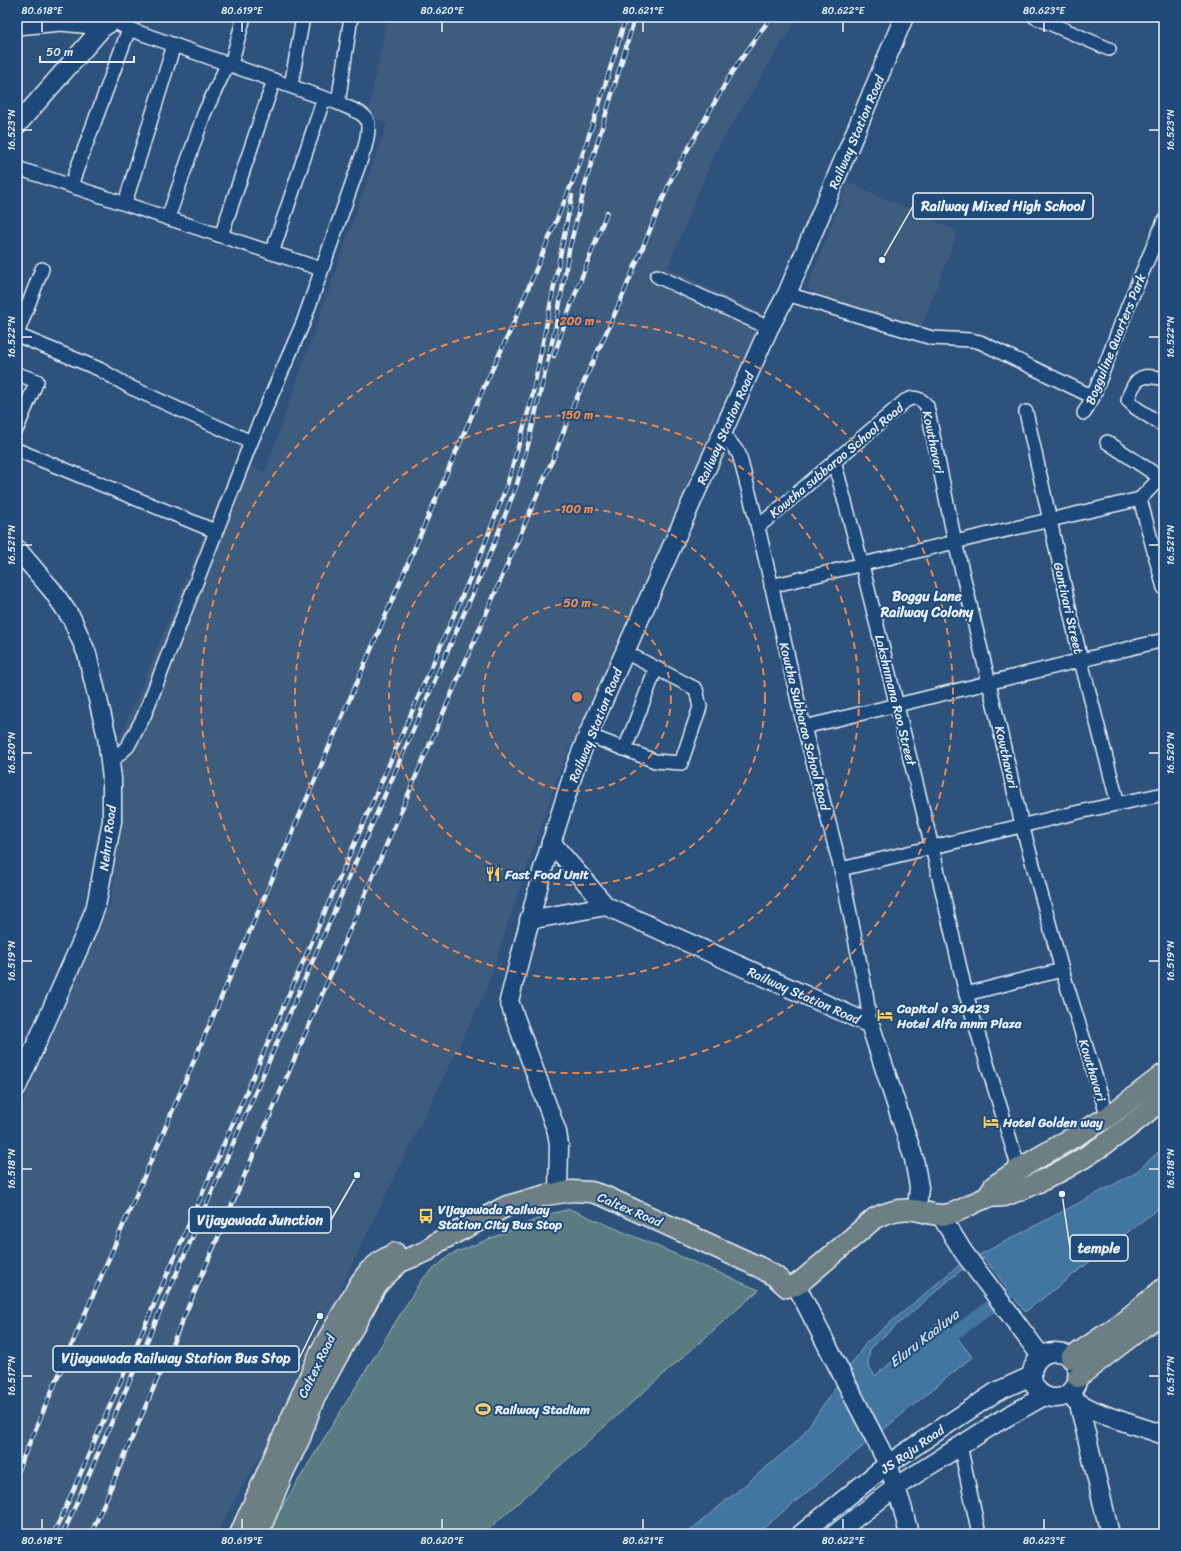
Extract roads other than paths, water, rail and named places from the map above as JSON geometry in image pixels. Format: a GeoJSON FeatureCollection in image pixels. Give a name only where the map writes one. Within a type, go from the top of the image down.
{"type":"FeatureCollection","features":[{"type":"Feature","properties":{"kind":"main road"},"geometry":{"type":"LineString","coordinates":[[986,1198],[994,1186],[1019,1169],[1108,1117],[1164,1074]]}},
{"type":"Feature","properties":{"kind":"main road"},"geometry":{"type":"LineString","coordinates":[[796,1284],[804,1279],[875,1218],[885,1213],[900,1210],[918,1210],[941,1216],[952,1213],[986,1198],[1001,1196],[1041,1182],[1064,1170],[1119,1134],[1164,1098]]}},
{"type":"Feature","properties":{"kind":"main road","name":"Caltex Road"},"geometry":{"type":"LineString","coordinates":[[258,1534],[283,1473],[300,1438],[313,1401],[376,1286],[400,1262],[427,1252],[438,1242],[507,1206],[558,1192],[580,1190],[604,1196],[759,1267],[775,1276],[787,1287],[796,1284]]}},
{"type":"Feature","properties":{"kind":"main road","name":"Caltex Road"},"geometry":{"type":"LineString","coordinates":[[240,1534],[321,1351],[360,1283],[369,1271],[390,1255],[405,1248],[438,1242]]}},
{"type":"Feature","properties":{"kind":"main road"},"geometry":{"type":"LineString","coordinates":[[1071,1358],[1122,1323],[1164,1288]]}},
{"type":"Feature","properties":{"kind":"main road"},"geometry":{"type":"LineString","coordinates":[[1078,1377],[1164,1311]]}},
{"type":"Feature","properties":{"kind":"street"},"geometry":{"type":"LineString","coordinates":[[168,218],[204,114],[229,64],[244,17]]}},
{"type":"Feature","properties":{"kind":"street"},"geometry":{"type":"LineString","coordinates":[[291,86],[303,17]]}},
{"type":"Feature","properties":{"kind":"street"},"geometry":{"type":"LineString","coordinates":[[338,103],[351,17]]}},
{"type":"Feature","properties":{"kind":"street","name":"Railway Station Road"},"geometry":{"type":"LineString","coordinates":[[558,1192],[559,1145],[557,1132],[509,1001],[529,920],[551,842],[575,768],[588,735],[723,433],[768,328],[787,294],[904,17]]}},
{"type":"Feature","properties":{"kind":"street"},"geometry":{"type":"LineString","coordinates":[[1040,18],[1109,49]]}},
{"type":"Feature","properties":{"kind":"street"},"geometry":{"type":"LineString","coordinates":[[17,28],[49,21],[61,24],[116,22],[174,45],[338,103],[364,115],[368,122],[365,147],[303,323],[251,442],[144,716],[128,746],[110,763]]}},
{"type":"Feature","properties":{"kind":"street"},"geometry":{"type":"LineString","coordinates":[[17,125],[116,22]]}},
{"type":"Feature","properties":{"kind":"street"},"geometry":{"type":"LineString","coordinates":[[71,185],[116,22]]}},
{"type":"Feature","properties":{"kind":"street"},"geometry":{"type":"LineString","coordinates":[[125,203],[174,45]]}},
{"type":"Feature","properties":{"kind":"street"},"geometry":{"type":"LineString","coordinates":[[221,236],[274,80]]}},
{"type":"Feature","properties":{"kind":"street"},"geometry":{"type":"LineString","coordinates":[[272,253],[324,98]]}},
{"type":"Feature","properties":{"kind":"street"},"geometry":{"type":"LineString","coordinates":[[17,168],[321,270]]}},
{"type":"Feature","properties":{"kind":"street","name":"Bogguline Quarters Park"},"geometry":{"type":"LineString","coordinates":[[1084,413],[1093,397],[1128,306],[1164,221]]}},
{"type":"Feature","properties":{"kind":"street"},"geometry":{"type":"LineString","coordinates":[[42,269],[17,335],[99,369],[132,388],[251,442]]}},
{"type":"Feature","properties":{"kind":"street"},"geometry":{"type":"LineString","coordinates":[[658,276],[768,328]]}},
{"type":"Feature","properties":{"kind":"street"},"geometry":{"type":"LineString","coordinates":[[787,294],[932,338],[971,340],[980,342],[1093,397]]}},
{"type":"Feature","properties":{"kind":"street"},"geometry":{"type":"LineString","coordinates":[[17,374],[38,381],[17,428]]}},
{"type":"Feature","properties":{"kind":"street"},"geometry":{"type":"LineString","coordinates":[[1164,379],[1145,377],[1139,378],[1129,395],[1128,400],[1136,408],[1164,426]]}},
{"type":"Feature","properties":{"kind":"street","name":"Kowtha subbarao School Road"},"geometry":{"type":"LineString","coordinates":[[758,527],[905,401],[917,397]]}},
{"type":"Feature","properties":{"kind":"street","name":"Kowthavari"},"geometry":{"type":"LineString","coordinates":[[917,397],[923,400],[927,406],[955,542],[1022,825],[1062,970],[1108,1117]]}},
{"type":"Feature","properties":{"kind":"street","name":"Gantivari Street"},"geometry":{"type":"LineString","coordinates":[[1026,412],[1081,661],[1118,804]]}},
{"type":"Feature","properties":{"kind":"street","name":"Kowtha Subbarao School Road"},"geometry":{"type":"LineString","coordinates":[[723,433],[739,454],[758,527],[804,727],[840,869],[866,993],[870,1024]]}},
{"type":"Feature","properties":{"kind":"street"},"geometry":{"type":"LineString","coordinates":[[771,586],[1140,500],[1162,479],[1107,442]]}},
{"type":"Feature","properties":{"kind":"street"},"geometry":{"type":"LineString","coordinates":[[17,450],[215,531]]}},
{"type":"Feature","properties":{"kind":"street","name":"Lakshnmana Rao Street"},"geometry":{"type":"LineString","coordinates":[[834,461],[897,705],[966,994],[1019,1169]]}},
{"type":"Feature","properties":{"kind":"street"},"geometry":{"type":"LineString","coordinates":[[1140,500],[1164,588]]}},
{"type":"Feature","properties":{"kind":"street","name":"Nehru Road"},"geometry":{"type":"LineString","coordinates":[[17,549],[52,590],[72,619],[87,654],[107,737],[112,779],[112,821],[96,906],[87,930],[17,1087]]}},
{"type":"Feature","properties":{"kind":"street"},"geometry":{"type":"LineString","coordinates":[[804,727],[1164,640]]}},
{"type":"Feature","properties":{"kind":"street"},"geometry":{"type":"LineString","coordinates":[[588,735],[655,761],[681,763],[700,707],[696,689],[625,652]]}},
{"type":"Feature","properties":{"kind":"street"},"geometry":{"type":"LineString","coordinates":[[625,750],[656,668]]}},
{"type":"Feature","properties":{"kind":"street"},"geometry":{"type":"LineString","coordinates":[[840,869],[1022,825],[1164,794]]}},
{"type":"Feature","properties":{"kind":"street","name":"Railway Station Road"},"geometry":{"type":"LineString","coordinates":[[551,842],[606,906],[870,1024],[914,1159],[919,1187],[918,1210]]}},
{"type":"Feature","properties":{"kind":"street"},"geometry":{"type":"LineString","coordinates":[[529,920],[606,906]]}},
{"type":"Feature","properties":{"kind":"street"},"geometry":{"type":"LineString","coordinates":[[966,994],[1062,970]]}},
{"type":"Feature","properties":{"kind":"street"},"geometry":{"type":"LineString","coordinates":[[941,1216],[964,1253],[1041,1356]]}},
{"type":"Feature","properties":{"kind":"street"},"geometry":{"type":"LineString","coordinates":[[796,1284],[888,1464],[896,1486],[909,1534]]}},
{"type":"Feature","properties":{"kind":"street"},"geometry":{"type":"LineString","coordinates":[[1110,1534],[1073,1399],[1078,1377],[1077,1367],[1071,1358],[1062,1352],[1051,1352],[1041,1356],[1033,1365],[1031,1376],[1035,1388],[1044,1396],[1073,1399],[1097,1412],[1164,1435]]}},
{"type":"Feature","properties":{"kind":"street","name":"JS Raju Road"},"geometry":{"type":"LineString","coordinates":[[801,1534],[888,1464],[996,1392],[1031,1376]]}},
{"type":"Feature","properties":{"kind":"street","name":"JS Raju Road"},"geometry":{"type":"LineString","coordinates":[[835,1534],[896,1486],[996,1422],[1044,1396]]}},
{"type":"Feature","properties":{"kind":"street"},"geometry":{"type":"LineString","coordinates":[[960,1445],[979,1534]]}},
{"type":"Feature","properties":{"kind":"water"},"geometry":{"type":"Polygon","coordinates":[[[1164,1147],[1164,1204],[1025,1312],[984,1258],[961,1270],[870,1348],[868,1365],[875,1376],[943,1319],[972,1357],[756,1534],[686,1534],[799,1440],[866,1343],[959,1265],[1134,1174],[1164,1147]]]}},
{"type":"Feature","properties":{"kind":"waterway","name":"Eluru Kaaluva"},"geometry":{"type":"LineString","coordinates":[[940,1344],[1024,1282]]}},
{"type":"Feature","properties":{"kind":"railway"},"geometry":{"type":"LineString","coordinates":[[17,1472],[484,387],[512,327],[577,171],[626,17]]}},
{"type":"Feature","properties":{"kind":"railway"},"geometry":{"type":"LineString","coordinates":[[63,1534],[492,549],[517,484],[529,441],[556,325],[569,250],[588,174],[635,17]]}},
{"type":"Feature","properties":{"kind":"railway"},"geometry":{"type":"LineString","coordinates":[[91,1534],[555,454],[574,404],[620,302],[672,177],[732,72],[771,17]]}},
{"type":"Feature","properties":{"kind":"railway"},"geometry":{"type":"LineString","coordinates":[[53,1534],[484,546],[507,485],[531,402],[572,196]]}},
{"type":"Feature","properties":{"kind":"railway"},"geometry":{"type":"LineString","coordinates":[[554,356],[568,313],[607,212]]}},
{"type":"Feature","properties":{"kind":"place","name":"Railway Mixed High School"},"geometry":{"type":"Point","coordinates":[882,260]}},
{"type":"Feature","properties":{"kind":"place","name":"Fast Food Unit"},"geometry":{"type":"Point","coordinates":[493,874]}},
{"type":"Feature","properties":{"kind":"place","name":"Capital o 30423 Hotel Alfa mnm Plaza"},"geometry":{"type":"Point","coordinates":[885,1015]}},
{"type":"Feature","properties":{"kind":"place","name":"Hotel Golden way"},"geometry":{"type":"Point","coordinates":[991,1122]}},
{"type":"Feature","properties":{"kind":"place","name":"Vijayawada Junction"},"geometry":{"type":"Point","coordinates":[357,1175]}},
{"type":"Feature","properties":{"kind":"place","name":"temple"},"geometry":{"type":"Point","coordinates":[1062,1194]}},
{"type":"Feature","properties":{"kind":"place","name":"Vijayawada Railway Station City Bus Stop"},"geometry":{"type":"Point","coordinates":[426,1216]}},
{"type":"Feature","properties":{"kind":"place","name":"Vijayawada Railway Station Bus Stop"},"geometry":{"type":"Point","coordinates":[320,1316]}},
{"type":"Feature","properties":{"kind":"place","name":"Railway Stadium"},"geometry":{"type":"Point","coordinates":[483,1409]}},
{"type":"Feature","properties":{"kind":"district","name":"Boggu Lane Railway Colony"},"geometry":{"type":"Point","coordinates":[927,604]}}]}
